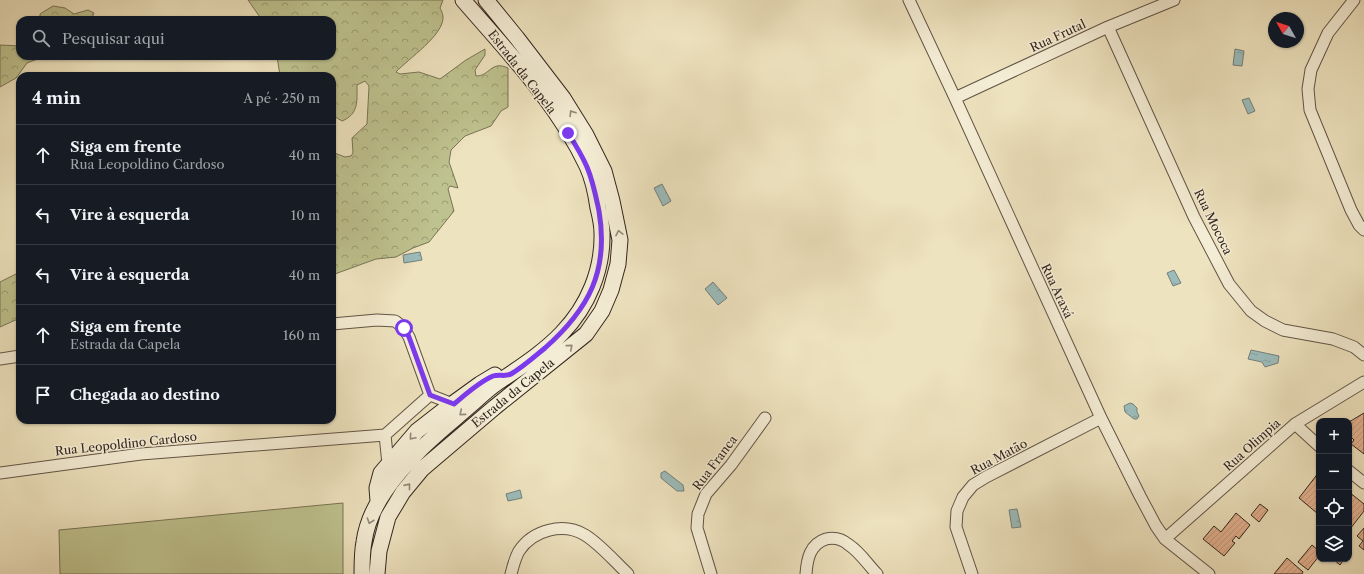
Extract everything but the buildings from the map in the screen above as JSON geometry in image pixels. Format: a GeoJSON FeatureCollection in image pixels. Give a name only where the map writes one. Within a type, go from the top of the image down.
{"type":"FeatureCollection","features":[{"type":"Feature","properties":{"kind":"main road","name":"Estrada da Capela"},"geometry":{"type":"LineString","coordinates":[[362,574],[364,541],[371,517],[390,482],[435,436],[495,384],[510,375],[562,332],[585,303],[601,260],[602,231],[596,196],[587,168],[568,133],[542,93],[463,0]]}},
{"type":"Feature","properties":{"kind":"main road","name":"Estrada da Capela"},"geometry":{"type":"LineString","coordinates":[[378,574],[379,551],[388,517],[403,492],[422,469],[500,403],[586,334],[602,311],[611,290],[618,264],[620,240],[612,201],[604,171],[586,134],[563,98],[486,0]]}},
{"type":"Feature","properties":{"kind":"main road"},"geometry":{"type":"LineString","coordinates":[[378,503],[377,488],[381,473],[417,431],[439,413],[454,404],[480,384],[495,375],[510,375]]}},
{"type":"Feature","properties":{"kind":"main road"},"geometry":{"type":"LineString","coordinates":[[484,394],[486,402],[500,403],[506,389],[501,384],[495,384]]}},
{"type":"Feature","properties":{"kind":"street","name":"Rua Araxá"},"geometry":{"type":"LineString","coordinates":[[909,0],[1101,418],[1143,502],[1165,540],[1209,574]]}},
{"type":"Feature","properties":{"kind":"street","name":"Rua Frutal"},"geometry":{"type":"LineString","coordinates":[[955,98],[1108,27],[1174,0]]}},
{"type":"Feature","properties":{"kind":"street"},"geometry":{"type":"LineString","coordinates":[[1354,0],[1328,33],[1311,70],[1308,89],[1310,110],[1352,210],[1359,224],[1364,230]]}},
{"type":"Feature","properties":{"kind":"street","name":"Rua Mococa"},"geometry":{"type":"LineString","coordinates":[[1108,27],[1194,217],[1229,284],[1251,312],[1265,321],[1283,330],[1332,339],[1354,347],[1364,355]]}},
{"type":"Feature","properties":{"kind":"street"},"geometry":{"type":"LineString","coordinates":[[336,324],[395,320],[404,328],[409,337],[430,395],[454,404]]}},
{"type":"Feature","properties":{"kind":"street"},"geometry":{"type":"LineString","coordinates":[[0,358],[16,356]]}},
{"type":"Feature","properties":{"kind":"street","name":"Rua Olimpia"},"geometry":{"type":"LineString","coordinates":[[1165,540],[1295,424],[1364,382]]}},
{"type":"Feature","properties":{"kind":"street"},"geometry":{"type":"LineString","coordinates":[[388,464],[385,435],[430,395]]}},
{"type":"Feature","properties":{"kind":"street","name":"Rua Franca"},"geometry":{"type":"LineString","coordinates":[[711,574],[697,528],[698,514],[706,494],[731,464],[765,418]]}},
{"type":"Feature","properties":{"kind":"street","name":"Rua Matão"},"geometry":{"type":"LineString","coordinates":[[972,574],[956,527],[957,512],[963,497],[973,485],[986,477],[1101,418]]}},
{"type":"Feature","properties":{"kind":"street"},"geometry":{"type":"LineString","coordinates":[[1295,424],[1316,443]]}},
{"type":"Feature","properties":{"kind":"street","name":"Rua Leopoldino Cardoso"},"geometry":{"type":"LineString","coordinates":[[0,473],[141,454],[385,435]]}},
{"type":"Feature","properties":{"kind":"street"},"geometry":{"type":"LineString","coordinates":[[1352,473],[1364,483]]}},
{"type":"Feature","properties":{"kind":"street"},"geometry":{"type":"LineString","coordinates":[[511,574],[519,551],[529,540],[541,532],[556,529],[570,530],[584,535],[596,543],[628,574]]}},
{"type":"Feature","properties":{"kind":"street"},"geometry":{"type":"LineString","coordinates":[[806,574],[807,561],[816,544],[832,538],[840,539],[850,545],[877,574]]}},
{"type":"Feature","properties":{"kind":"green space"},"geometry":{"type":"Polygon","coordinates":[[[248,0],[443,0],[440,8],[443,17],[442,24],[438,31],[432,39],[396,72],[400,74],[419,72],[440,79],[466,60],[485,49],[485,55],[475,70],[476,76],[485,74],[494,67],[498,66],[508,68],[508,107],[501,111],[491,126],[465,136],[451,150],[449,162],[458,188],[450,186],[448,189],[454,211],[429,242],[396,257],[376,259],[336,274],[336,154],[345,157],[351,156],[353,153],[352,138],[367,124],[369,86],[365,81],[357,85],[356,106],[352,115],[342,121],[336,117],[336,72],[279,72],[278,60],[336,60],[336,16],[259,16],[248,0]]]}},
{"type":"Feature","properties":{"kind":"green space"},"geometry":{"type":"Polygon","coordinates":[[[53,6],[65,8],[74,14],[88,10],[94,13],[93,16],[40,16],[40,14],[53,6]]]}},
{"type":"Feature","properties":{"kind":"green space"},"geometry":{"type":"Polygon","coordinates":[[[0,45],[16,46],[16,60],[35,60],[27,63],[20,72],[16,72],[16,78],[0,87],[0,45]]]}},
{"type":"Feature","properties":{"kind":"green space"},"geometry":{"type":"Polygon","coordinates":[[[16,274],[16,320],[0,327],[0,282],[16,274]]]}},
{"type":"Feature","properties":{"kind":"green space"},"geometry":{"type":"Polygon","coordinates":[[[343,503],[343,574],[60,574],[59,530],[343,503]]]}},
{"type":"Feature","properties":{"kind":"water"},"geometry":{"type":"Polygon","coordinates":[[[1235,49],[1244,51],[1242,66],[1233,65],[1235,49]]]}},
{"type":"Feature","properties":{"kind":"water"},"geometry":{"type":"Polygon","coordinates":[[[1249,98],[1255,111],[1248,114],[1242,100],[1249,98]]]}},
{"type":"Feature","properties":{"kind":"water"},"geometry":{"type":"Polygon","coordinates":[[[662,184],[671,201],[663,206],[654,188],[662,184]]]}},
{"type":"Feature","properties":{"kind":"water"},"geometry":{"type":"Polygon","coordinates":[[[420,252],[422,260],[404,263],[403,255],[420,252]]]}},
{"type":"Feature","properties":{"kind":"water"},"geometry":{"type":"Polygon","coordinates":[[[1174,270],[1181,283],[1173,286],[1167,273],[1174,270]]]}},
{"type":"Feature","properties":{"kind":"water"},"geometry":{"type":"Polygon","coordinates":[[[713,282],[727,298],[718,305],[705,289],[713,282]]]}},
{"type":"Feature","properties":{"kind":"water"},"geometry":{"type":"Polygon","coordinates":[[[1251,350],[1279,356],[1278,363],[1265,367],[1262,362],[1248,359],[1251,350]]]}},
{"type":"Feature","properties":{"kind":"water"},"geometry":{"type":"Polygon","coordinates":[[[1130,403],[1137,408],[1139,416],[1137,419],[1134,419],[1125,412],[1124,406],[1130,403]]]}},
{"type":"Feature","properties":{"kind":"water"},"geometry":{"type":"Polygon","coordinates":[[[665,471],[683,485],[684,491],[677,491],[661,478],[661,473],[665,471]]]}},
{"type":"Feature","properties":{"kind":"water"},"geometry":{"type":"Polygon","coordinates":[[[520,490],[522,498],[508,501],[506,494],[520,490]]]}},
{"type":"Feature","properties":{"kind":"water"},"geometry":{"type":"Polygon","coordinates":[[[1017,509],[1021,527],[1012,528],[1009,510],[1017,509]]]}},
{"type":"Feature","properties":{"kind":"route"},"geometry":{"type":"LineString","coordinates":[[404,328],[409,337],[430,395],[454,404],[480,384],[495,375],[510,375],[562,332],[585,303],[594,282],[601,260],[602,231],[596,196],[587,168],[568,133]]}}]}
